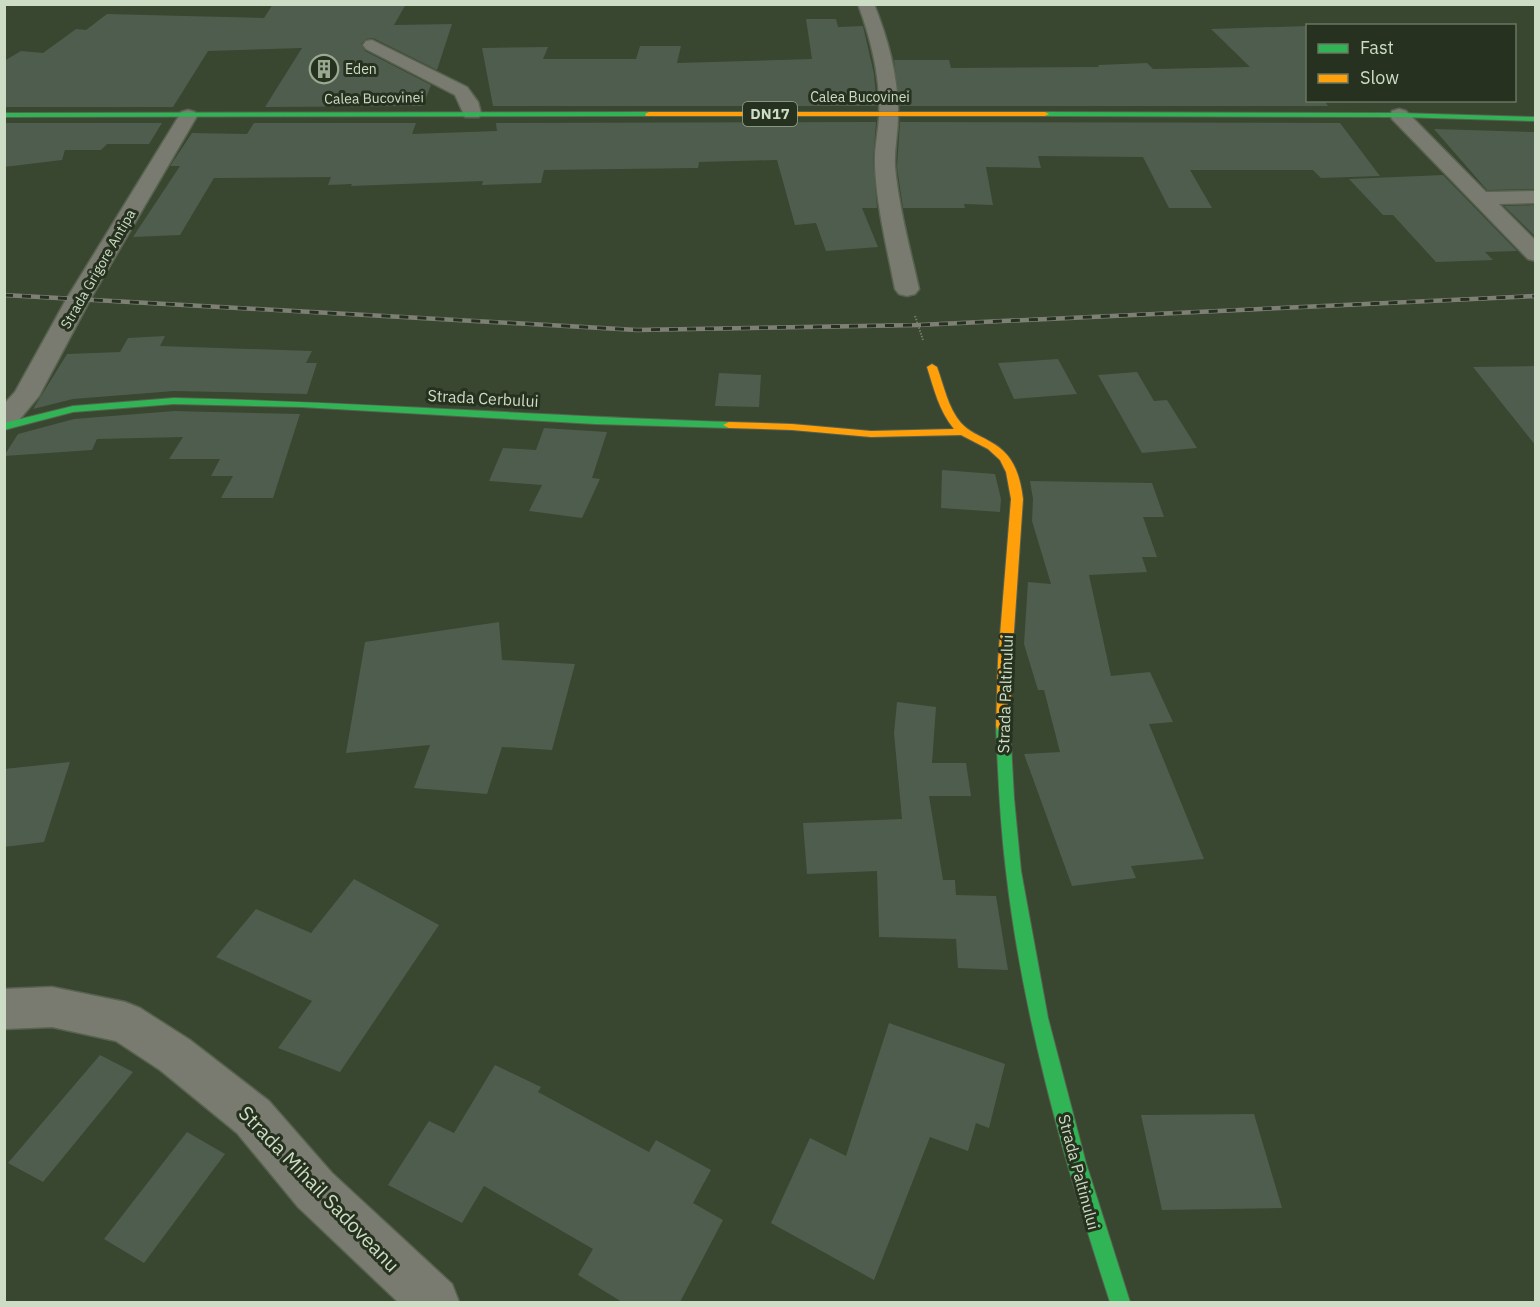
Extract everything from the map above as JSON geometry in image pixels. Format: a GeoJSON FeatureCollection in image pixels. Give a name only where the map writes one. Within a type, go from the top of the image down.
{"type":"FeatureCollection","features":[{"type":"Feature","properties":{"kind":"main road","name":"Calea Bucovinei"},"geometry":{"type":"LineString","coordinates":[[4,115],[472,113],[1398,115],[1536,119]]}},
{"type":"Feature","properties":{"kind":"main road"},"geometry":{"type":"LineString","coordinates":[[932,367],[950,415],[962,432]]}},
{"type":"Feature","properties":{"kind":"main road","name":"Strada Cerbului"},"geometry":{"type":"LineString","coordinates":[[4,427],[73,409],[174,401],[301,404],[595,421],[781,426],[871,434],[962,432]]}},
{"type":"Feature","properties":{"kind":"main road","name":"Strada Paltinului"},"geometry":{"type":"LineString","coordinates":[[962,432],[995,447],[1008,459],[1014,470],[1017,499],[1007,620],[1003,720],[1007,829],[1034,991],[1054,1075],[1097,1237],[1120,1302]]}},
{"type":"Feature","properties":{"kind":"street"},"geometry":{"type":"LineString","coordinates":[[866,4],[878,35],[884,67],[889,114],[885,164],[889,205],[907,289]]}},
{"type":"Feature","properties":{"kind":"street"},"geometry":{"type":"LineString","coordinates":[[372,45],[461,91],[469,102],[472,113]]}},
{"type":"Feature","properties":{"kind":"street"},"geometry":{"type":"LineString","coordinates":[[1398,115],[1536,254]]}},
{"type":"Feature","properties":{"kind":"street","name":"Strada Grigore Antipa"},"geometry":{"type":"LineString","coordinates":[[4,420],[26,396],[79,298],[188,116]]}},
{"type":"Feature","properties":{"kind":"street"},"geometry":{"type":"LineString","coordinates":[[1481,198],[1536,197]]}},
{"type":"Feature","properties":{"kind":"street","name":"Strada Mihail Sadoveanu"},"geometry":{"type":"LineString","coordinates":[[4,1009],[52,1007],[125,1023],[175,1055],[253,1117],[315,1190],[434,1302]]}},
{"type":"Feature","properties":{"kind":"path"},"geometry":{"type":"LineString","coordinates":[[907,289],[932,367]]}},
{"type":"Feature","properties":{"kind":"building"},"geometry":{"type":"Polygon","coordinates":[[[273,4],[406,4],[394,25],[452,24],[437,70],[373,38],[366,39],[361,44],[365,51],[431,85],[423,106],[265,107],[302,48],[208,51],[173,107],[4,107],[4,61],[21,51],[43,53],[76,29],[86,30],[107,14],[264,18],[273,4]]]}},
{"type":"Feature","properties":{"kind":"building"},"geometry":{"type":"Polygon","coordinates":[[[806,19],[836,19],[838,27],[863,26],[874,74],[877,106],[493,106],[482,48],[548,47],[543,59],[636,59],[640,46],[681,46],[677,63],[812,59],[806,19]]]}},
{"type":"Feature","properties":{"kind":"building"},"geometry":{"type":"Polygon","coordinates":[[[1306,26],[1306,102],[1325,102],[1328,106],[900,106],[894,60],[949,60],[951,68],[1099,67],[1098,65],[1147,63],[1153,69],[1250,67],[1211,29],[1306,26]]]}},
{"type":"Feature","properties":{"kind":"building"},"geometry":{"type":"Polygon","coordinates":[[[876,122],[873,161],[877,208],[862,208],[878,247],[826,251],[816,223],[795,225],[777,160],[699,162],[698,168],[544,170],[541,183],[482,185],[483,181],[351,186],[352,184],[328,185],[331,177],[214,178],[180,235],[133,237],[180,166],[170,166],[192,133],[247,134],[254,123],[416,123],[412,134],[497,131],[496,123],[876,122]]]}},
{"type":"Feature","properties":{"kind":"building"},"geometry":{"type":"Polygon","coordinates":[[[900,122],[1340,123],[1380,176],[1321,178],[1313,170],[1190,170],[1212,208],[1169,208],[1143,157],[1038,156],[1041,168],[986,167],[993,205],[964,204],[965,208],[903,208],[897,167],[900,122]]]}},
{"type":"Feature","properties":{"kind":"building"},"geometry":{"type":"Polygon","coordinates":[[[4,123],[162,123],[149,144],[107,144],[101,150],[65,150],[62,160],[4,167],[4,123]]]}},
{"type":"Feature","properties":{"kind":"building"},"geometry":{"type":"Polygon","coordinates":[[[1434,129],[1536,132],[1536,189],[1487,190],[1434,129]]]}},
{"type":"Feature","properties":{"kind":"building"},"geometry":{"type":"Polygon","coordinates":[[[1443,175],[1517,251],[1485,252],[1493,260],[1436,262],[1393,215],[1383,215],[1349,179],[1443,175]]]}},
{"type":"Feature","properties":{"kind":"building"},"geometry":{"type":"Polygon","coordinates":[[[1536,205],[1536,237],[1504,206],[1536,205]]]}},
{"type":"Feature","properties":{"kind":"building"},"geometry":{"type":"Polygon","coordinates":[[[165,336],[160,346],[312,351],[306,363],[317,363],[307,394],[174,391],[73,399],[33,409],[67,354],[120,352],[128,338],[165,336]]]}},
{"type":"Feature","properties":{"kind":"building"},"geometry":{"type":"Polygon","coordinates":[[[1058,359],[1077,394],[1014,399],[998,363],[1058,359]]]}},
{"type":"Feature","properties":{"kind":"building"},"geometry":{"type":"Polygon","coordinates":[[[1536,366],[1536,446],[1473,367],[1536,366]]]}},
{"type":"Feature","properties":{"kind":"building"},"geometry":{"type":"Polygon","coordinates":[[[1137,372],[1154,401],[1167,400],[1197,448],[1142,453],[1098,375],[1137,372]]]}},
{"type":"Feature","properties":{"kind":"building"},"geometry":{"type":"Polygon","coordinates":[[[719,373],[761,375],[759,407],[715,406],[719,373]]]}},
{"type":"Feature","properties":{"kind":"building"},"geometry":{"type":"Polygon","coordinates":[[[174,411],[300,414],[273,498],[221,498],[233,476],[211,476],[220,459],[169,459],[183,437],[97,439],[92,450],[4,456],[18,434],[74,419],[174,411]]]}},
{"type":"Feature","properties":{"kind":"building"},"geometry":{"type":"Polygon","coordinates":[[[544,428],[607,432],[592,478],[600,479],[582,518],[529,511],[542,485],[489,481],[503,448],[536,450],[544,428]]]}},
{"type":"Feature","properties":{"kind":"building"},"geometry":{"type":"Polygon","coordinates":[[[942,470],[995,474],[1001,499],[1000,512],[941,508],[942,470]]]}},
{"type":"Feature","properties":{"kind":"building"},"geometry":{"type":"Polygon","coordinates":[[[1030,481],[1152,483],[1164,517],[1143,517],[1157,557],[1142,557],[1147,572],[1089,575],[1111,676],[1150,672],[1173,722],[1149,724],[1204,859],[1131,866],[1136,878],[1072,886],[1024,754],[1060,752],[1044,690],[1038,690],[1024,644],[1028,582],[1051,584],[1032,521],[1033,499],[1030,481]]]}},
{"type":"Feature","properties":{"kind":"building"},"geometry":{"type":"Polygon","coordinates":[[[499,622],[502,660],[575,664],[552,750],[502,747],[487,794],[414,788],[430,745],[346,753],[365,642],[499,622]]]}},
{"type":"Feature","properties":{"kind":"building"},"geometry":{"type":"Polygon","coordinates":[[[897,702],[936,707],[932,763],[966,763],[971,796],[929,796],[943,880],[955,880],[956,895],[996,896],[1008,970],[958,968],[956,939],[879,937],[877,871],[807,874],[803,823],[902,819],[894,733],[897,702]]]}},
{"type":"Feature","properties":{"kind":"building"},"geometry":{"type":"Polygon","coordinates":[[[70,762],[44,842],[4,847],[4,769],[70,762]]]}},
{"type":"Feature","properties":{"kind":"building"},"geometry":{"type":"Polygon","coordinates":[[[354,879],[439,925],[340,1072],[278,1048],[312,1001],[216,957],[256,909],[311,933],[354,879]]]}},
{"type":"Feature","properties":{"kind":"building"},"geometry":{"type":"Polygon","coordinates":[[[889,1023],[1005,1064],[989,1128],[976,1123],[968,1151],[930,1137],[874,1280],[771,1223],[810,1138],[846,1156],[889,1023]]]}},
{"type":"Feature","properties":{"kind":"building"},"geometry":{"type":"Polygon","coordinates":[[[100,1055],[133,1072],[43,1182],[8,1163],[100,1055]]]}},
{"type":"Feature","properties":{"kind":"building"},"geometry":{"type":"Polygon","coordinates":[[[495,1065],[541,1087],[538,1092],[649,1152],[656,1140],[711,1170],[693,1203],[723,1220],[680,1302],[622,1302],[578,1275],[593,1249],[484,1186],[462,1223],[388,1185],[429,1121],[454,1133],[495,1065]]]}},
{"type":"Feature","properties":{"kind":"building"},"geometry":{"type":"Polygon","coordinates":[[[1254,1114],[1282,1208],[1162,1210],[1141,1115],[1254,1114]]]}},
{"type":"Feature","properties":{"kind":"building"},"geometry":{"type":"Polygon","coordinates":[[[187,1132],[225,1154],[144,1263],[104,1239],[187,1132]]]}},
{"type":"Feature","properties":{"kind":"railway"},"geometry":{"type":"LineString","coordinates":[[4,295],[637,330],[919,325],[1536,296]]}},
{"type":"Feature","properties":{"kind":"traffic: fast"},"geometry":{"type":"LineString","coordinates":[[4,115],[649,114]]}},
{"type":"Feature","properties":{"kind":"traffic: fast"},"geometry":{"type":"LineString","coordinates":[[1045,114],[1399,115],[1536,119]]}},
{"type":"Feature","properties":{"kind":"traffic: fast"},"geometry":{"type":"LineString","coordinates":[[4,427],[73,409],[174,401],[301,404],[595,421],[729,425]]}},
{"type":"Feature","properties":{"kind":"traffic: fast"},"geometry":{"type":"LineString","coordinates":[[1003,726],[1006,798],[1014,871],[1039,1018],[1076,1163],[1120,1302]]}},
{"type":"Feature","properties":{"kind":"traffic: slow"},"geometry":{"type":"LineString","coordinates":[[649,114],[1045,114]]}},
{"type":"Feature","properties":{"kind":"traffic: slow"},"geometry":{"type":"LineString","coordinates":[[932,367],[947,410],[956,425],[962,431],[999,452],[1009,465],[1014,480],[1017,499],[1005,660],[1003,726]]}},
{"type":"Feature","properties":{"kind":"traffic: slow"},"geometry":{"type":"LineString","coordinates":[[729,425],[792,427],[871,434],[962,432]]}},
{"type":"Feature","properties":{"kind":"place","name":"Eden"},"geometry":{"type":"Point","coordinates":[324,69]}}]}
